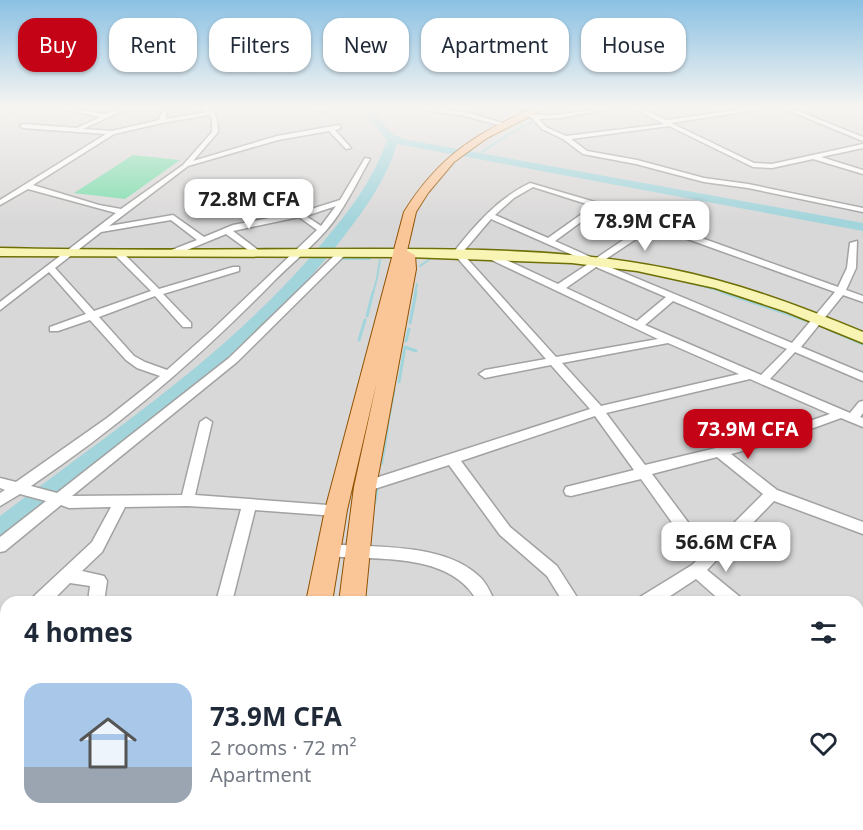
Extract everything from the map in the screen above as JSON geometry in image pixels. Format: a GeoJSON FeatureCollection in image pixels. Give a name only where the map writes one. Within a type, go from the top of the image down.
{"type":"FeatureCollection","features":[{"type":"Feature","properties":{"kind":"main road"},"geometry":{"type":"LineString","coordinates":[[320,596],[336,510],[404,253],[425,202],[471,146]]}},
{"type":"Feature","properties":{"kind":"main road"},"geometry":{"type":"LineString","coordinates":[[462,155],[475,146]]}},
{"type":"Feature","properties":{"kind":"main road"},"geometry":{"type":"LineString","coordinates":[[0,252],[66,254],[483,253],[592,261],[669,273],[732,288],[863,338]]}},
{"type":"Feature","properties":{"kind":"main road"},"geometry":{"type":"LineString","coordinates":[[353,596],[365,487],[409,269],[404,253]]}},
{"type":"Feature","properties":{"kind":"street"},"geometry":{"type":"LineString","coordinates":[[0,203],[92,146]]}},
{"type":"Feature","properties":{"kind":"street"},"geometry":{"type":"LineString","coordinates":[[0,307],[51,269],[66,254],[186,165],[203,146]]}},
{"type":"Feature","properties":{"kind":"street"},"geometry":{"type":"LineString","coordinates":[[186,165],[251,146]]}},
{"type":"Feature","properties":{"kind":"street"},"geometry":{"type":"LineString","coordinates":[[575,146],[585,153],[863,210]]}},
{"type":"Feature","properties":{"kind":"street"},"geometry":{"type":"LineString","coordinates":[[712,146],[753,165],[772,166],[863,147]]}},
{"type":"Feature","properties":{"kind":"street"},"geometry":{"type":"LineString","coordinates":[[813,157],[863,172]]}},
{"type":"Feature","properties":{"kind":"street"},"geometry":{"type":"LineString","coordinates":[[0,500],[22,490],[170,375],[236,315],[322,230],[344,201],[367,159]]}},
{"type":"Feature","properties":{"kind":"street"},"geometry":{"type":"LineString","coordinates":[[729,596],[701,564],[644,472],[598,411],[555,360],[457,253],[491,216],[531,185],[599,205],[863,299]]}},
{"type":"Feature","properties":{"kind":"street"},"geometry":{"type":"LineString","coordinates":[[27,186],[123,212]]}},
{"type":"Feature","properties":{"kind":"street"},"geometry":{"type":"LineString","coordinates":[[285,198],[301,215],[322,230]]}},
{"type":"Feature","properties":{"kind":"street"},"geometry":{"type":"LineString","coordinates":[[172,253],[226,230],[258,221],[301,215],[344,201]]}},
{"type":"Feature","properties":{"kind":"street"},"geometry":{"type":"LineString","coordinates":[[549,241],[599,205]]}},
{"type":"Feature","properties":{"kind":"street"},"geometry":{"type":"LineString","coordinates":[[491,216],[863,377]]}},
{"type":"Feature","properties":{"kind":"street"},"geometry":{"type":"LineString","coordinates":[[98,230],[173,217],[203,240]]}},
{"type":"Feature","properties":{"kind":"street"},"geometry":{"type":"LineString","coordinates":[[559,288],[592,261],[653,224]]}},
{"type":"Feature","properties":{"kind":"street"},"geometry":{"type":"LineString","coordinates":[[226,230],[255,252]]}},
{"type":"Feature","properties":{"kind":"street"},"geometry":{"type":"LineString","coordinates":[[365,487],[598,411],[758,377],[795,347],[839,291],[852,269],[854,243]]}},
{"type":"Feature","properties":{"kind":"street"},"geometry":{"type":"LineString","coordinates":[[0,546],[52,499],[232,360],[339,252]]}},
{"type":"Feature","properties":{"kind":"street"},"geometry":{"type":"LineString","coordinates":[[483,253],[669,340],[852,419]]}},
{"type":"Feature","properties":{"kind":"street"},"geometry":{"type":"LineString","coordinates":[[119,254],[135,267],[155,293],[187,325]]}},
{"type":"Feature","properties":{"kind":"street"},"geometry":{"type":"LineString","coordinates":[[51,269],[135,362],[170,375]]}},
{"type":"Feature","properties":{"kind":"street"},"geometry":{"type":"LineString","coordinates":[[54,329],[155,293],[236,269]]}},
{"type":"Feature","properties":{"kind":"street"},"geometry":{"type":"LineString","coordinates":[[638,325],[673,296]]}},
{"type":"Feature","properties":{"kind":"street"},"geometry":{"type":"LineString","coordinates":[[485,374],[669,340]]}},
{"type":"Feature","properties":{"kind":"street"},"geometry":{"type":"LineString","coordinates":[[571,491],[718,451],[852,419],[863,405]]}},
{"type":"Feature","properties":{"kind":"street"},"geometry":{"type":"LineString","coordinates":[[187,500],[206,422]]}},
{"type":"Feature","properties":{"kind":"street"},"geometry":{"type":"LineString","coordinates":[[718,451],[772,494],[863,528]]}},
{"type":"Feature","properties":{"kind":"street"},"geometry":{"type":"LineString","coordinates":[[453,460],[504,531],[552,571],[568,596]]}},
{"type":"Feature","properties":{"kind":"street"},"geometry":{"type":"LineString","coordinates":[[0,483],[52,499],[187,500],[249,506],[336,510]]}},
{"type":"Feature","properties":{"kind":"street"},"geometry":{"type":"LineString","coordinates":[[657,596],[701,564],[772,494]]}},
{"type":"Feature","properties":{"kind":"street"},"geometry":{"type":"LineString","coordinates":[[45,596],[97,547],[121,501]]}},
{"type":"Feature","properties":{"kind":"street"},"geometry":{"type":"LineString","coordinates":[[226,596],[249,506]]}},
{"type":"Feature","properties":{"kind":"street"},"geometry":{"type":"LineString","coordinates":[[329,550],[430,558],[452,564],[469,575],[485,596]]}},
{"type":"Feature","properties":{"kind":"street"},"geometry":{"type":"LineString","coordinates":[[67,575],[99,581],[97,596]]}},
{"type":"Feature","properties":{"kind":"shaded area"},"geometry":{"type":"Polygon","coordinates":[[[0,146],[863,146],[863,596],[0,596],[0,146]]]}},
{"type":"Feature","properties":{"kind":"green space"},"geometry":{"type":"Polygon","coordinates":[[[133,155],[180,160],[125,199],[74,193],[133,155]]]}},
{"type":"Feature","properties":{"kind":"waterway"},"geometry":{"type":"LineString","coordinates":[[0,530],[181,390],[266,314],[306,273],[342,229],[372,186],[390,146]]}},
{"type":"Feature","properties":{"kind":"waterway"},"geometry":{"type":"LineString","coordinates":[[420,146],[863,227]]}},
{"type":"Feature","properties":{"kind":"waterway"},"geometry":{"type":"LineString","coordinates":[[482,152],[491,146]]}},
{"type":"Feature","properties":{"kind":"waterway"},"geometry":{"type":"LineString","coordinates":[[129,257],[184,256]]}},
{"type":"Feature","properties":{"kind":"waterway"},"geometry":{"type":"LineString","coordinates":[[338,259],[370,259]]}},
{"type":"Feature","properties":{"kind":"waterway"},"geometry":{"type":"LineString","coordinates":[[420,266],[430,259]]}},
{"type":"Feature","properties":{"kind":"waterway"},"geometry":{"type":"LineString","coordinates":[[373,293],[380,260]]}},
{"type":"Feature","properties":{"kind":"waterway"},"geometry":{"type":"LineString","coordinates":[[687,282],[728,293]]}},
{"type":"Feature","properties":{"kind":"waterway"},"geometry":{"type":"LineString","coordinates":[[415,293],[417,284]]}},
{"type":"Feature","properties":{"kind":"waterway"},"geometry":{"type":"LineString","coordinates":[[367,316],[373,292]]}},
{"type":"Feature","properties":{"kind":"waterway"},"geometry":{"type":"LineString","coordinates":[[410,323],[416,292]]}},
{"type":"Feature","properties":{"kind":"waterway"},"geometry":{"type":"LineString","coordinates":[[722,292],[811,322]]}},
{"type":"Feature","properties":{"kind":"waterway"},"geometry":{"type":"LineString","coordinates":[[359,340],[365,320]]}},
{"type":"Feature","properties":{"kind":"waterway"},"geometry":{"type":"LineString","coordinates":[[406,341],[409,329]]}},
{"type":"Feature","properties":{"kind":"waterway"},"geometry":{"type":"LineString","coordinates":[[828,329],[863,344]]}},
{"type":"Feature","properties":{"kind":"waterway"},"geometry":{"type":"LineString","coordinates":[[399,382],[405,347],[416,351]]}},
{"type":"Feature","properties":{"kind":"waterway"},"geometry":{"type":"LineString","coordinates":[[387,428],[394,390]]}},
{"type":"Feature","properties":{"kind":"waterway"},"geometry":{"type":"LineString","coordinates":[[381,463],[387,427]]}},
{"type":"Feature","properties":{"kind":"waterway"},"geometry":{"type":"LineString","coordinates":[[374,503],[377,485]]}}]}
